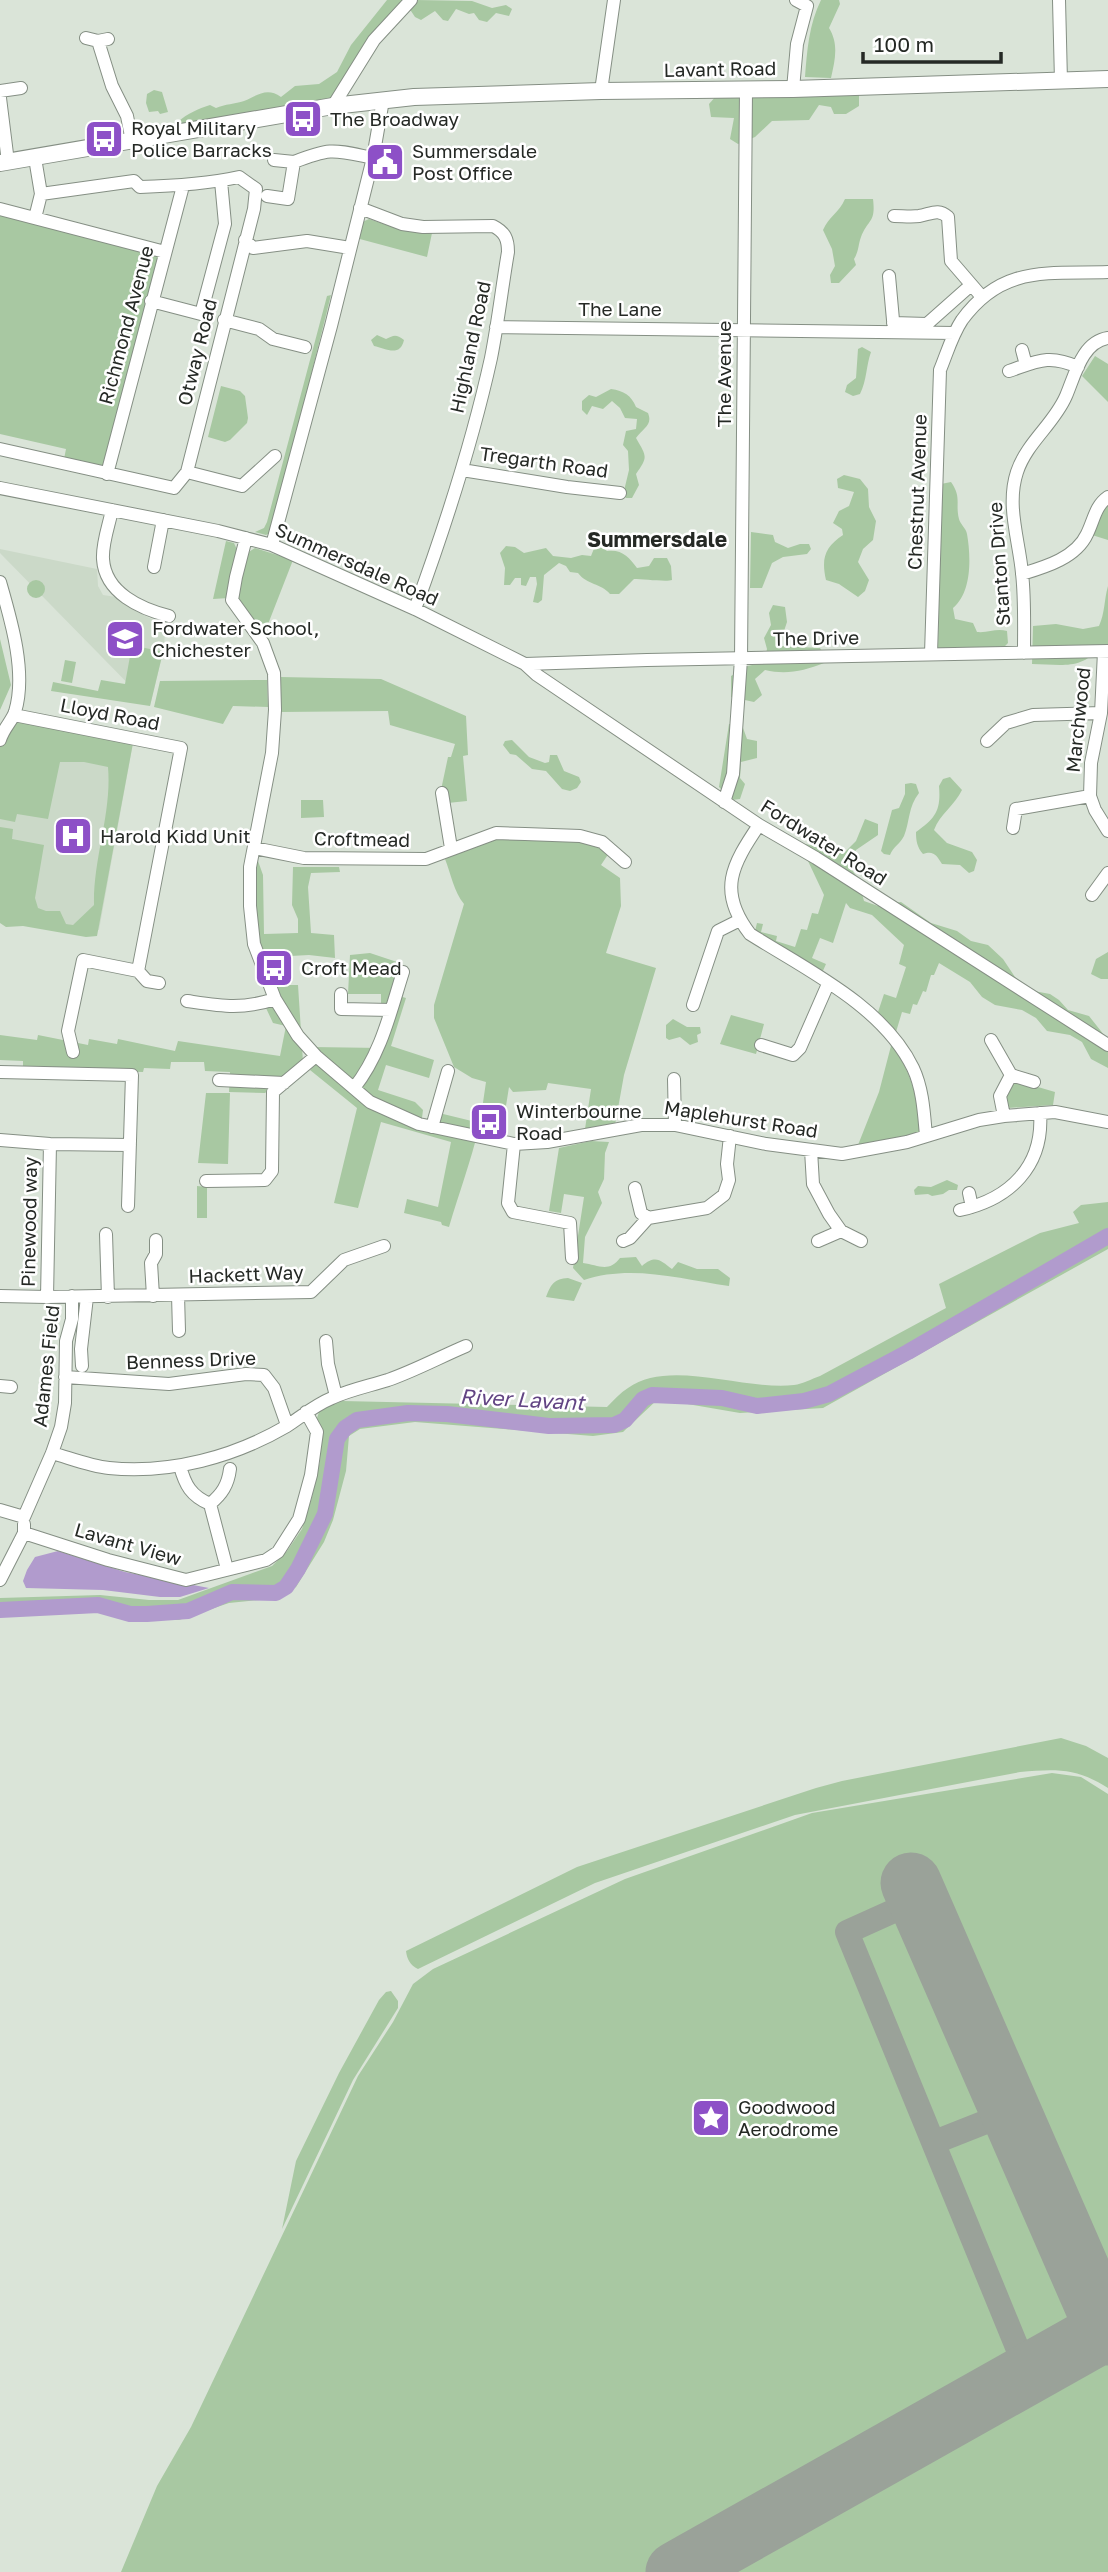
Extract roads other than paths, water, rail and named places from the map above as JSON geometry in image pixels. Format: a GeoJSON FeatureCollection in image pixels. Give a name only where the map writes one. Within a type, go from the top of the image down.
{"type":"FeatureCollection","features":[{"type":"Feature","properties":{"kind":"main road","name":"Lavant Road"},"geometry":{"type":"LineString","coordinates":[[4,163],[333,106],[383,100],[601,91],[793,89],[1108,79]]}},
{"type":"Feature","properties":{"kind":"street"},"geometry":{"type":"LineString","coordinates":[[333,106],[373,40],[411,0]]}},
{"type":"Feature","properties":{"kind":"street"},"geometry":{"type":"LineString","coordinates":[[1059,0],[1061,81]]}},
{"type":"Feature","properties":{"kind":"street"},"geometry":{"type":"LineString","coordinates":[[793,89],[804,2]]}},
{"type":"Feature","properties":{"kind":"street"},"geometry":{"type":"LineString","coordinates":[[601,91],[609,5]]}},
{"type":"Feature","properties":{"kind":"street"},"geometry":{"type":"LineString","coordinates":[[97,39],[112,86],[127,116],[132,141]]}},
{"type":"Feature","properties":{"kind":"street"},"geometry":{"type":"LineString","coordinates":[[0,91],[20,88]]}},
{"type":"Feature","properties":{"kind":"street","name":"The Avenue"},"geometry":{"type":"LineString","coordinates":[[724,802],[733,774],[741,659],[746,90]]}},
{"type":"Feature","properties":{"kind":"street"},"geometry":{"type":"LineString","coordinates":[[0,98],[4,163]]}},
{"type":"Feature","properties":{"kind":"street"},"geometry":{"type":"LineString","coordinates":[[272,545],[351,248],[373,158],[383,100]]}},
{"type":"Feature","properties":{"kind":"street"},"geometry":{"type":"LineString","coordinates":[[274,160],[294,162],[324,150],[373,158]]}},
{"type":"Feature","properties":{"kind":"street"},"geometry":{"type":"LineString","coordinates":[[35,218],[41,194],[36,158]]}},
{"type":"Feature","properties":{"kind":"street"},"geometry":{"type":"LineString","coordinates":[[267,195],[288,199],[294,162]]}},
{"type":"Feature","properties":{"kind":"street","name":"Otway Road"},"geometry":{"type":"LineString","coordinates":[[41,194],[134,181],[140,187],[183,186],[239,177],[256,189],[254,209],[187,472]]}},
{"type":"Feature","properties":{"kind":"street"},"geometry":{"type":"LineString","coordinates":[[151,301],[201,314],[225,224],[221,181]]}},
{"type":"Feature","properties":{"kind":"street","name":"Richmond Avenue"},"geometry":{"type":"LineString","coordinates":[[107,474],[183,186]]}},
{"type":"Feature","properties":{"kind":"street","name":"Highland Road"},"geometry":{"type":"LineString","coordinates":[[360,208],[402,224],[424,227],[493,226],[502,230],[508,240],[509,253],[491,356],[442,537],[415,609]]}},
{"type":"Feature","properties":{"kind":"street"},"geometry":{"type":"LineString","coordinates":[[0,209],[165,252]]}},
{"type":"Feature","properties":{"kind":"street"},"geometry":{"type":"LineString","coordinates":[[894,216],[921,216],[931,211],[943,212],[948,217],[951,261],[982,297]]}},
{"type":"Feature","properties":{"kind":"street"},"geometry":{"type":"LineString","coordinates":[[245,240],[253,248],[307,241],[351,248]]}},
{"type":"Feature","properties":{"kind":"street","name":"Chestnut Avenue"},"geometry":{"type":"LineString","coordinates":[[931,654],[940,370],[955,333],[982,297],[1008,280],[1037,274],[1108,272]]}},
{"type":"Feature","properties":{"kind":"street"},"geometry":{"type":"LineString","coordinates":[[889,276],[894,327]]}},
{"type":"Feature","properties":{"kind":"street"},"geometry":{"type":"LineString","coordinates":[[743,329],[894,327],[927,324],[971,285]]}},
{"type":"Feature","properties":{"kind":"street"},"geometry":{"type":"LineString","coordinates":[[224,320],[259,330],[273,339],[304,347]]}},
{"type":"Feature","properties":{"kind":"street","name":"The Lane"},"geometry":{"type":"LineString","coordinates":[[496,327],[743,329]]}},
{"type":"Feature","properties":{"kind":"street"},"geometry":{"type":"LineString","coordinates":[[894,327],[955,333]]}},
{"type":"Feature","properties":{"kind":"street","name":"Stanton Drive"},"geometry":{"type":"LineString","coordinates":[[1024,653],[1022,574],[1014,525],[1016,473],[1025,452],[1055,417],[1077,366],[1090,347],[1108,338]]}},
{"type":"Feature","properties":{"kind":"street"},"geometry":{"type":"LineString","coordinates":[[1022,350],[1026,365]]}},
{"type":"Feature","properties":{"kind":"street"},"geometry":{"type":"LineString","coordinates":[[1009,371],[1045,358],[1060,359],[1077,366]]}},
{"type":"Feature","properties":{"kind":"street"},"geometry":{"type":"LineString","coordinates":[[0,449],[174,488],[187,472],[242,486],[275,456]]}},
{"type":"Feature","properties":{"kind":"street","name":"Tregarth Road"},"geometry":{"type":"LineString","coordinates":[[462,470],[567,487],[616,489]]}},
{"type":"Feature","properties":{"kind":"street","name":"Summersdale Road"},"geometry":{"type":"LineString","coordinates":[[0,488],[163,520],[272,545],[415,609],[525,664]]}},
{"type":"Feature","properties":{"kind":"street"},"geometry":{"type":"LineString","coordinates":[[1022,574],[1052,565],[1079,547],[1086,537],[1097,507],[1108,496]]}},
{"type":"Feature","properties":{"kind":"street"},"geometry":{"type":"LineString","coordinates":[[112,510],[103,561],[110,578],[116,589],[138,606],[169,616]]}},
{"type":"Feature","properties":{"kind":"street"},"geometry":{"type":"LineString","coordinates":[[154,567],[163,520]]}},
{"type":"Feature","properties":{"kind":"street"},"geometry":{"type":"LineString","coordinates":[[246,538],[232,600],[270,657],[274,673],[275,710],[270,769],[250,867],[254,944],[275,999],[298,1036],[316,1056],[354,1088],[369,1069],[380,1044],[403,972]]}},
{"type":"Feature","properties":{"kind":"street"},"geometry":{"type":"LineString","coordinates":[[0,582],[20,670],[19,694],[14,715],[0,740]]}},
{"type":"Feature","properties":{"kind":"street","name":"The Drive"},"geometry":{"type":"LineString","coordinates":[[525,664],[1106,652]]}},
{"type":"Feature","properties":{"kind":"street","name":"Marchwood"},"geometry":{"type":"LineString","coordinates":[[1106,652],[1101,713],[1091,764],[1090,796],[1108,831]]}},
{"type":"Feature","properties":{"kind":"street","name":"Fordwater Road"},"geometry":{"type":"LineString","coordinates":[[525,664],[537,675],[759,825],[816,858],[1108,1045]]}},
{"type":"Feature","properties":{"kind":"street"},"geometry":{"type":"LineString","coordinates":[[987,741],[1003,718],[1101,713]]}},
{"type":"Feature","properties":{"kind":"street","name":"Lloyd Road"},"geometry":{"type":"LineString","coordinates":[[14,715],[181,748],[138,971]]}},
{"type":"Feature","properties":{"kind":"street"},"geometry":{"type":"LineString","coordinates":[[442,793],[451,848]]}},
{"type":"Feature","properties":{"kind":"street"},"geometry":{"type":"LineString","coordinates":[[1013,828],[1016,809],[1090,796]]}},
{"type":"Feature","properties":{"kind":"street"},"geometry":{"type":"LineString","coordinates":[[759,825],[740,854],[732,874],[730,894],[740,920],[750,934],[855,1000],[893,1035],[914,1070],[923,1098],[926,1136]]}},
{"type":"Feature","properties":{"kind":"street","name":"Croftmead"},"geometry":{"type":"LineString","coordinates":[[254,848],[304,858],[426,859],[496,833],[580,836],[602,842],[625,862]]}},
{"type":"Feature","properties":{"kind":"street"},"geometry":{"type":"LineString","coordinates":[[1092,895],[1108,873]]}},
{"type":"Feature","properties":{"kind":"street"},"geometry":{"type":"LineString","coordinates":[[693,1004],[718,931],[740,920]]}},
{"type":"Feature","properties":{"kind":"street"},"geometry":{"type":"LineString","coordinates":[[74,1074],[68,1031],[83,960],[138,971],[147,981],[159,983]]}},
{"type":"Feature","properties":{"kind":"street"},"geometry":{"type":"LineString","coordinates":[[761,1045],[793,1055],[800,1048],[828,984]]}},
{"type":"Feature","properties":{"kind":"street"},"geometry":{"type":"LineString","coordinates":[[341,994],[341,1009],[391,1010]]}},
{"type":"Feature","properties":{"kind":"street"},"geometry":{"type":"LineString","coordinates":[[187,1001],[231,1008],[252,1007],[275,999]]}},
{"type":"Feature","properties":{"kind":"street"},"geometry":{"type":"LineString","coordinates":[[991,1040],[1010,1075],[1034,1082]]}},
{"type":"Feature","properties":{"kind":"street"},"geometry":{"type":"LineString","coordinates":[[206,1181],[265,1180],[271,1171],[273,1092],[316,1056]]}},
{"type":"Feature","properties":{"kind":"street"},"geometry":{"type":"LineString","coordinates":[[432,1128],[448,1071]]}},
{"type":"Feature","properties":{"kind":"street"},"geometry":{"type":"LineString","coordinates":[[0,1072],[132,1075],[128,1206]]}},
{"type":"Feature","properties":{"kind":"street"},"geometry":{"type":"LineString","coordinates":[[1004,1116],[1000,1096],[1010,1075]]}},
{"type":"Feature","properties":{"kind":"street"},"geometry":{"type":"LineString","coordinates":[[219,1080],[284,1083]]}},
{"type":"Feature","properties":{"kind":"street"},"geometry":{"type":"LineString","coordinates":[[675,1125],[678,1087]]}},
{"type":"Feature","properties":{"kind":"street","name":"Maplehurst Road"},"geometry":{"type":"LineString","coordinates":[[354,1088],[370,1102],[419,1124],[514,1144],[547,1142],[641,1125],[675,1125],[766,1144],[842,1154],[907,1142],[979,1120],[1004,1116],[1055,1112],[1108,1122]]}},
{"type":"Feature","properties":{"kind":"street"},"geometry":{"type":"LineString","coordinates":[[969,1193],[966,1208],[985,1204],[1003,1194],[1019,1180],[1034,1156],[1042,1134],[1040,1112]]}},
{"type":"Feature","properties":{"kind":"street"},"geometry":{"type":"LineString","coordinates":[[623,1241],[630,1238],[648,1219],[707,1208],[724,1195],[730,1180],[727,1164],[730,1136]]}},
{"type":"Feature","properties":{"kind":"street"},"geometry":{"type":"LineString","coordinates":[[0,1140],[130,1145]]}},
{"type":"Feature","properties":{"kind":"street","name":"Pinewood way"},"geometry":{"type":"LineString","coordinates":[[0,1296],[47,1297],[50,1144]]}},
{"type":"Feature","properties":{"kind":"street"},"geometry":{"type":"LineString","coordinates":[[514,1144],[508,1203],[513,1212],[570,1223],[572,1258]]}},
{"type":"Feature","properties":{"kind":"street"},"geometry":{"type":"LineString","coordinates":[[811,1150],[813,1184],[841,1231],[862,1241]]}},
{"type":"Feature","properties":{"kind":"street"},"geometry":{"type":"LineString","coordinates":[[635,1188],[641,1213],[648,1219]]}},
{"type":"Feature","properties":{"kind":"street"},"geometry":{"type":"LineString","coordinates":[[818,1241],[841,1231]]}},
{"type":"Feature","properties":{"kind":"street"},"geometry":{"type":"LineString","coordinates":[[106,1234],[108,1297]]}},
{"type":"Feature","properties":{"kind":"street"},"geometry":{"type":"LineString","coordinates":[[153,1296],[151,1263],[156,1254],[156,1240]]}},
{"type":"Feature","properties":{"kind":"street","name":"Hackett Way"},"geometry":{"type":"LineString","coordinates":[[47,1297],[311,1292],[344,1260],[384,1246]]}},
{"type":"Feature","properties":{"kind":"street","name":"Hackett Way"},"geometry":{"type":"LineString","coordinates":[[178,1295],[179,1331]]}},
{"type":"Feature","properties":{"kind":"street","name":"Adames Field"},"geometry":{"type":"LineString","coordinates":[[0,1580],[24,1533],[24,1517],[61,1427],[66,1341],[72,1318],[72,1296]]}},
{"type":"Feature","properties":{"kind":"street","name":"Adames Field"},"geometry":{"type":"LineString","coordinates":[[82,1366],[81,1349],[87,1297]]}},
{"type":"Feature","properties":{"kind":"street"},"geometry":{"type":"LineString","coordinates":[[326,1341],[328,1364],[336,1396]]}},
{"type":"Feature","properties":{"kind":"street"},"geometry":{"type":"LineString","coordinates":[[52,1453],[107,1468],[154,1469],[180,1466],[224,1454],[287,1425],[336,1396],[391,1379],[466,1346]]}},
{"type":"Feature","properties":{"kind":"street","name":"Benness Drive"},"geometry":{"type":"LineString","coordinates":[[65,1377],[169,1384],[246,1374],[264,1375],[274,1388],[287,1425]]}},
{"type":"Feature","properties":{"kind":"street","name":"Lavant View"},"geometry":{"type":"LineString","coordinates":[[24,1533],[186,1580],[266,1560],[278,1552],[299,1519],[315,1455],[317,1432],[306,1412]]}},
{"type":"Feature","properties":{"kind":"street"},"geometry":{"type":"LineString","coordinates":[[180,1466],[185,1483],[192,1494],[210,1504],[227,1569]]}},
{"type":"Feature","properties":{"kind":"street"},"geometry":{"type":"LineString","coordinates":[[210,1504],[227,1484],[230,1469]]}},
{"type":"Feature","properties":{"kind":"street"},"geometry":{"type":"LineString","coordinates":[[0,1510],[24,1517]]}},
{"type":"Feature","properties":{"kind":"waterway","name":"River Lavant"},"geometry":{"type":"LineString","coordinates":[[0,1610],[98,1605],[130,1614],[147,1614],[188,1611],[232,1592],[276,1593],[286,1587],[298,1569],[325,1514],[337,1439],[345,1428],[357,1420],[408,1413],[447,1414],[549,1426],[614,1425],[625,1420],[643,1399],[652,1395],[722,1398],[757,1406],[804,1401],[829,1394],[908,1352],[1108,1236]]}},
{"type":"Feature","properties":{"kind":"place","name":"The Broadway"},"geometry":{"type":"Point","coordinates":[303,119]}},
{"type":"Feature","properties":{"kind":"place","name":"Royal Military Police Barracks"},"geometry":{"type":"Point","coordinates":[104,139]}},
{"type":"Feature","properties":{"kind":"place","name":"Summersdale Post Office"},"geometry":{"type":"Point","coordinates":[385,162]}},
{"type":"Feature","properties":{"kind":"place","name":"Fordwater School, Chichester"},"geometry":{"type":"Point","coordinates":[125,639]}},
{"type":"Feature","properties":{"kind":"place","name":"Harold Kidd Unit"},"geometry":{"type":"Point","coordinates":[73,836]}},
{"type":"Feature","properties":{"kind":"place","name":"Croft Mead"},"geometry":{"type":"Point","coordinates":[274,968]}},
{"type":"Feature","properties":{"kind":"place","name":"Winterbourne Road"},"geometry":{"type":"Point","coordinates":[489,1122]}},
{"type":"Feature","properties":{"kind":"place","name":"Goodwood Aerodrome"},"geometry":{"type":"Point","coordinates":[711,2118]}},
{"type":"Feature","properties":{"kind":"district","name":"Summersdale"},"geometry":{"type":"Point","coordinates":[657,540]}}]}
